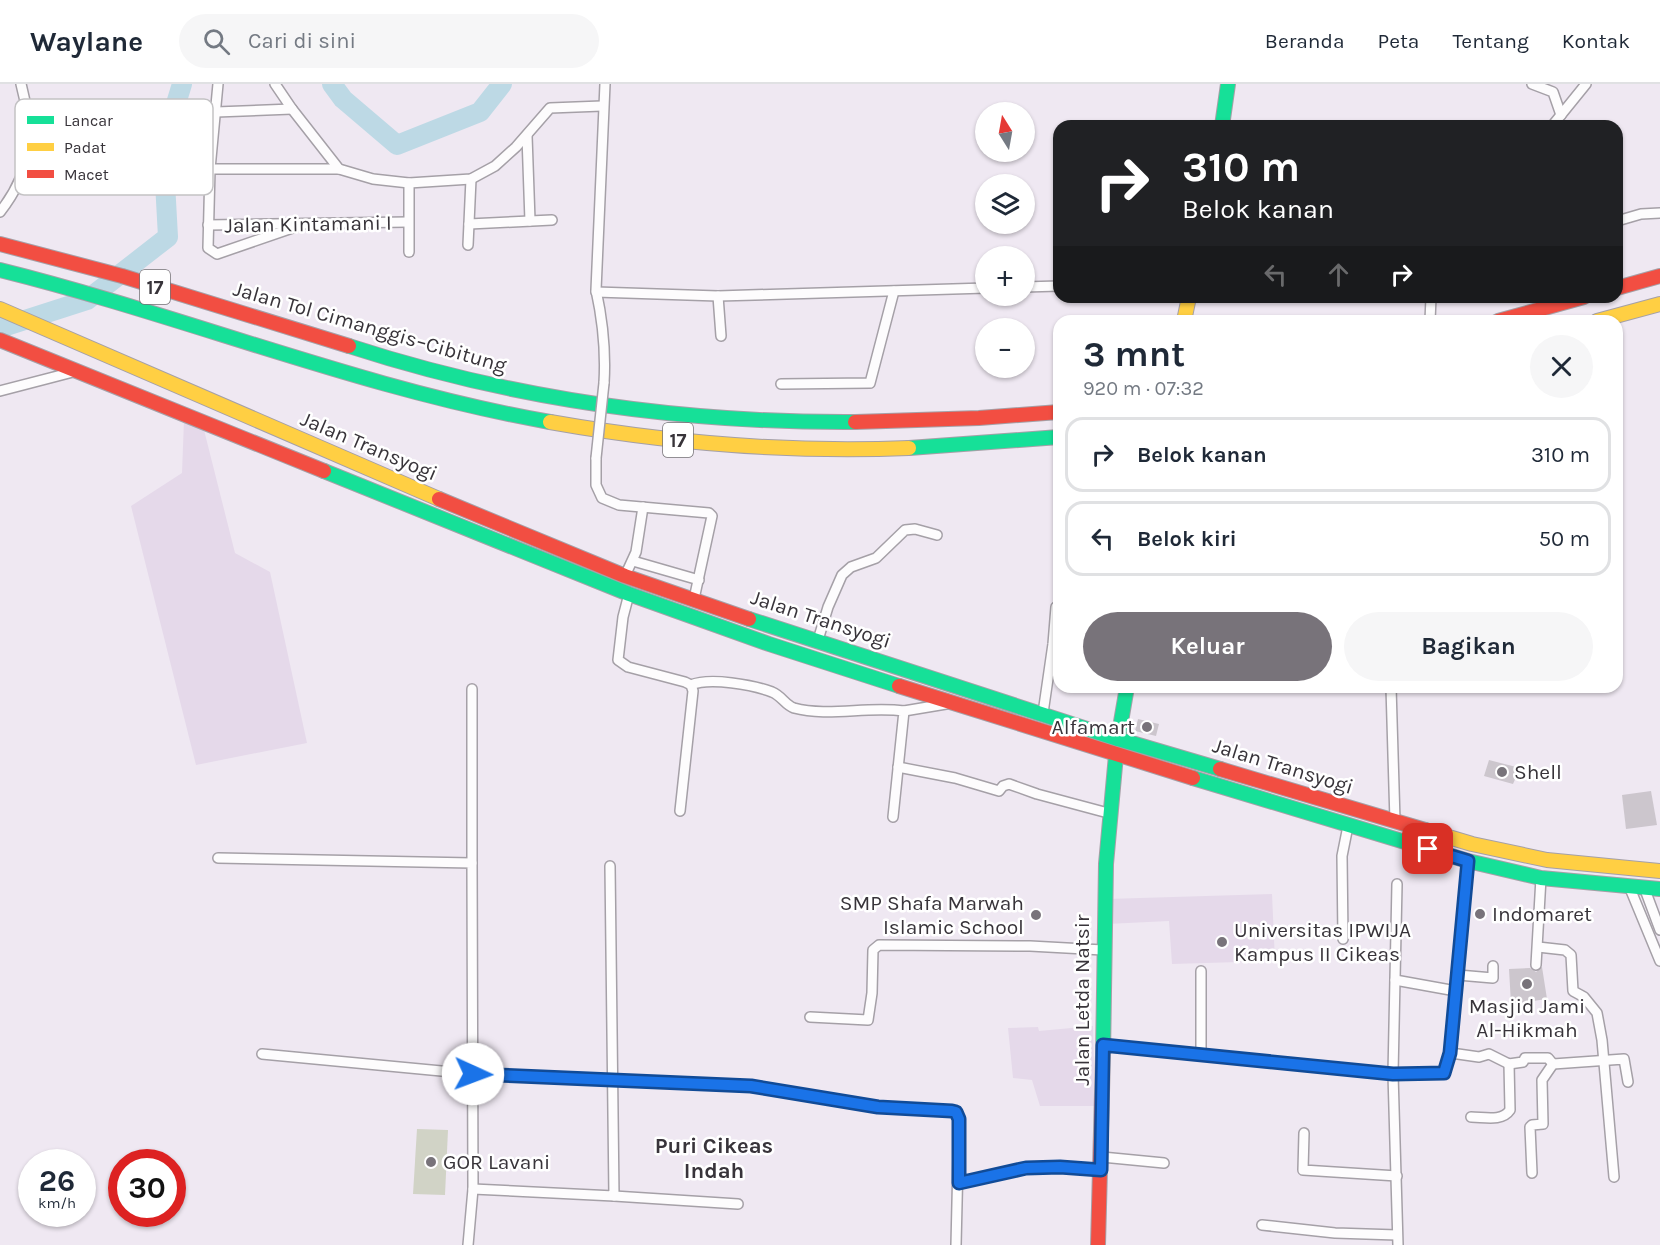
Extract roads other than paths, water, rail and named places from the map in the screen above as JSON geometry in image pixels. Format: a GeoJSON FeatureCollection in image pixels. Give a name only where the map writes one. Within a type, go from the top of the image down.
{"type":"FeatureCollection","features":[{"type":"Feature","properties":{"kind":"main road"},"geometry":{"type":"LineString","coordinates":[[1223,120],[1228,84]]}},
{"type":"Feature","properties":{"kind":"main road","name":"Jalan Tol Cimanggis–Cibitung"},"geometry":{"type":"LineString","coordinates":[[0,244],[76,262],[427,370],[537,395],[626,410],[748,422],[856,424],[969,421],[1053,413]]}},
{"type":"Feature","properties":{"kind":"main road","name":"17"},"geometry":{"type":"LineString","coordinates":[[0,270],[69,286],[420,394],[529,419],[623,434],[745,447],[857,450],[973,446],[1053,438]]}},
{"type":"Feature","properties":{"kind":"main road"},"geometry":{"type":"LineString","coordinates":[[1623,286],[1660,276]]}},
{"type":"Feature","properties":{"kind":"main road"},"geometry":{"type":"LineString","coordinates":[[1520,315],[1562,303]]}},
{"type":"Feature","properties":{"kind":"main road"},"geometry":{"type":"LineString","coordinates":[[1619,315],[1660,304]]}},
{"type":"Feature","properties":{"kind":"main road","name":"Jalan Transyogi"},"geometry":{"type":"LineString","coordinates":[[0,309],[346,460],[625,576],[773,627],[819,640],[1118,739],[1503,852],[1547,860],[1660,871]]}},
{"type":"Feature","properties":{"kind":"main road","name":"Jalan Transyogi"},"geometry":{"type":"LineString","coordinates":[[0,340],[629,594],[769,644],[1116,755],[1468,861],[1541,878],[1660,889]]}},
{"type":"Feature","properties":{"kind":"main road"},"geometry":{"type":"LineString","coordinates":[[769,644],[773,627]]}},
{"type":"Feature","properties":{"kind":"main road"},"geometry":{"type":"LineString","coordinates":[[1118,739],[1126,693]]}},
{"type":"Feature","properties":{"kind":"main road","name":"Jalan Letda Natsir"},"geometry":{"type":"LineString","coordinates":[[1098,1245],[1102,1163],[1103,950],[1108,813],[1116,755]]}},
{"type":"Feature","properties":{"kind":"street"},"geometry":{"type":"LineString","coordinates":[[21,84],[25,99]]}},
{"type":"Feature","properties":{"kind":"street"},"geometry":{"type":"LineString","coordinates":[[213,140],[218,84]]}},
{"type":"Feature","properties":{"kind":"street"},"geometry":{"type":"LineString","coordinates":[[275,84],[339,169]]}},
{"type":"Feature","properties":{"kind":"street"},"geometry":{"type":"LineString","coordinates":[[605,84],[602,106],[596,292],[603,320],[606,353],[596,458],[596,485],[602,498],[620,505],[709,513],[712,516],[694,599]]}},
{"type":"Feature","properties":{"kind":"street"},"geometry":{"type":"LineString","coordinates":[[1532,84],[1553,92],[1561,115]]}},
{"type":"Feature","properties":{"kind":"street"},"geometry":{"type":"LineString","coordinates":[[1557,120],[1586,84]]}},
{"type":"Feature","properties":{"kind":"street"},"geometry":{"type":"LineString","coordinates":[[213,169],[339,169],[373,178],[409,183],[471,179],[495,166],[527,136],[550,108],[602,106]]}},
{"type":"Feature","properties":{"kind":"street"},"geometry":{"type":"LineString","coordinates":[[216,112],[292,109]]}},
{"type":"Feature","properties":{"kind":"street"},"geometry":{"type":"LineString","coordinates":[[527,136],[530,221]]}},
{"type":"Feature","properties":{"kind":"street"},"geometry":{"type":"LineString","coordinates":[[468,245],[471,179]]}},
{"type":"Feature","properties":{"kind":"street"},"geometry":{"type":"LineString","coordinates":[[409,183],[409,252]]}},
{"type":"Feature","properties":{"kind":"street"},"geometry":{"type":"LineString","coordinates":[[0,212],[15,187]]}},
{"type":"Feature","properties":{"kind":"street"},"geometry":{"type":"LineString","coordinates":[[209,195],[208,248],[217,254],[304,224]]}},
{"type":"Feature","properties":{"kind":"street"},"geometry":{"type":"LineString","coordinates":[[1623,219],[1641,214],[1660,213]]}},
{"type":"Feature","properties":{"kind":"street"},"geometry":{"type":"LineString","coordinates":[[469,224],[552,220]]}},
{"type":"Feature","properties":{"kind":"street","name":"Jalan Kintamani I"},"geometry":{"type":"LineString","coordinates":[[208,225],[408,222]]}},
{"type":"Feature","properties":{"kind":"street"},"geometry":{"type":"LineString","coordinates":[[1035,287],[1053,286]]}},
{"type":"Feature","properties":{"kind":"street"},"geometry":{"type":"LineString","coordinates":[[596,292],[718,296],[975,288]]}},
{"type":"Feature","properties":{"kind":"street"},"geometry":{"type":"LineString","coordinates":[[781,384],[870,383],[894,291]]}},
{"type":"Feature","properties":{"kind":"street"},"geometry":{"type":"LineString","coordinates":[[718,296],[721,336]]}},
{"type":"Feature","properties":{"kind":"street"},"geometry":{"type":"LineString","coordinates":[[0,391],[76,371]]}},
{"type":"Feature","properties":{"kind":"street"},"geometry":{"type":"LineString","coordinates":[[625,576],[633,561],[643,507]]}},
{"type":"Feature","properties":{"kind":"street"},"geometry":{"type":"LineString","coordinates":[[819,640],[828,607],[842,575],[851,567],[876,558],[905,530],[937,535]]}},
{"type":"Feature","properties":{"kind":"street"},"geometry":{"type":"LineString","coordinates":[[633,561],[699,580]]}},
{"type":"Feature","properties":{"kind":"street"},"geometry":{"type":"LineString","coordinates":[[629,594],[623,617],[618,660],[628,667],[691,685],[709,680],[771,692],[796,708],[832,712],[864,708],[904,711],[954,703]]}},
{"type":"Feature","properties":{"kind":"street"},"geometry":{"type":"LineString","coordinates":[[1043,713],[1053,644]]}},
{"type":"Feature","properties":{"kind":"street"},"geometry":{"type":"LineString","coordinates":[[680,811],[693,691],[691,685]]}},
{"type":"Feature","properties":{"kind":"street"},"geometry":{"type":"LineString","coordinates":[[468,1245],[473,1189],[472,689]]}},
{"type":"Feature","properties":{"kind":"street"},"geometry":{"type":"LineString","coordinates":[[1391,693],[1395,821]]}},
{"type":"Feature","properties":{"kind":"street"},"geometry":{"type":"LineString","coordinates":[[893,817],[904,711]]}},
{"type":"Feature","properties":{"kind":"street"},"geometry":{"type":"LineString","coordinates":[[898,767],[947,776],[999,791],[1003,786],[1009,784],[1108,813]]}},
{"type":"Feature","properties":{"kind":"street"},"geometry":{"type":"LineString","coordinates":[[1343,939],[1342,856],[1348,826]]}},
{"type":"Feature","properties":{"kind":"street"},"geometry":{"type":"LineString","coordinates":[[218,858],[472,863]]}},
{"type":"Feature","properties":{"kind":"street"},"geometry":{"type":"LineString","coordinates":[[1103,1045],[1393,1074],[1444,1073],[1450,1053],[1468,861]]}},
{"type":"Feature","properties":{"kind":"street"},"geometry":{"type":"LineString","coordinates":[[610,866],[614,1197]]}},
{"type":"Feature","properties":{"kind":"street"},"geometry":{"type":"LineString","coordinates":[[1536,965],[1541,878]]}},
{"type":"Feature","properties":{"kind":"street"},"geometry":{"type":"LineString","coordinates":[[1397,884],[1393,1074],[1398,1245]]}},
{"type":"Feature","properties":{"kind":"street"},"geometry":{"type":"LineString","coordinates":[[1629,886],[1660,961]]}},
{"type":"Feature","properties":{"kind":"street"},"geometry":{"type":"LineString","coordinates":[[1644,887],[1660,930]]}},
{"type":"Feature","properties":{"kind":"street"},"geometry":{"type":"LineString","coordinates":[[810,1017],[867,1020],[872,993],[873,950],[879,945],[1030,946],[1103,950]]}},
{"type":"Feature","properties":{"kind":"street"},"geometry":{"type":"LineString","coordinates":[[1538,947],[1565,950],[1571,955],[1573,991],[1584,998],[1597,1013],[1614,1177]]}},
{"type":"Feature","properties":{"kind":"street"},"geometry":{"type":"LineString","coordinates":[[1458,975],[1492,978],[1493,966]]}},
{"type":"Feature","properties":{"kind":"street"},"geometry":{"type":"LineString","coordinates":[[1201,971],[1201,1054]]}},
{"type":"Feature","properties":{"kind":"street"},"geometry":{"type":"LineString","coordinates":[[1395,980],[1456,991]]}},
{"type":"Feature","properties":{"kind":"street"},"geometry":{"type":"LineString","coordinates":[[1450,1053],[1479,1057],[1489,1053],[1509,1064],[1523,1062],[1525,1058],[1548,1058],[1553,1064]]}},
{"type":"Feature","properties":{"kind":"street"},"geometry":{"type":"LineString","coordinates":[[262,1054],[473,1074],[751,1086],[878,1107],[956,1112],[959,1119],[956,1245]]}},
{"type":"Feature","properties":{"kind":"street"},"geometry":{"type":"LineString","coordinates":[[1553,1064],[1624,1059],[1628,1083]]}},
{"type":"Feature","properties":{"kind":"street"},"geometry":{"type":"LineString","coordinates":[[1471,1117],[1501,1118],[1507,1115],[1510,1110],[1509,1064]]}},
{"type":"Feature","properties":{"kind":"street"},"geometry":{"type":"LineString","coordinates":[[1532,1173],[1530,1127],[1543,1124],[1542,1080],[1553,1064]]}},
{"type":"Feature","properties":{"kind":"street"},"geometry":{"type":"LineString","coordinates":[[1304,1133],[1303,1170],[1397,1176]]}},
{"type":"Feature","properties":{"kind":"street"},"geometry":{"type":"LineString","coordinates":[[959,1183],[1026,1168],[1164,1162]]}},
{"type":"Feature","properties":{"kind":"street"},"geometry":{"type":"LineString","coordinates":[[473,1189],[738,1204]]}},
{"type":"Feature","properties":{"kind":"street"},"geometry":{"type":"LineString","coordinates":[[1262,1226],[1335,1233],[1397,1234]]}},
{"type":"Feature","properties":{"kind":"waterway"},"geometry":{"type":"LineString","coordinates":[[177,99],[182,84]]}},
{"type":"Feature","properties":{"kind":"waterway"},"geometry":{"type":"LineString","coordinates":[[332,84],[343,99],[397,145],[480,112],[502,84]]}},
{"type":"Feature","properties":{"kind":"waterway"},"geometry":{"type":"LineString","coordinates":[[0,328],[87,300],[168,237],[166,195]]}},
{"type":"Feature","properties":{"kind":"place","name":"Alfamart"},"geometry":{"type":"Point","coordinates":[1147,727]}},
{"type":"Feature","properties":{"kind":"place","name":"Shell"},"geometry":{"type":"Point","coordinates":[1502,772]}},
{"type":"Feature","properties":{"kind":"place","name":"Indomaret"},"geometry":{"type":"Point","coordinates":[1480,914]}},
{"type":"Feature","properties":{"kind":"place","name":"SMP Shafa Marwah Islamic School"},"geometry":{"type":"Point","coordinates":[1036,915]}},
{"type":"Feature","properties":{"kind":"place","name":"Universitas IPWIJA Kampus II Cikeas"},"geometry":{"type":"Point","coordinates":[1222,942]}},
{"type":"Feature","properties":{"kind":"place","name":"Masjid Jami Al-Hikmah"},"geometry":{"type":"Point","coordinates":[1527,984]}},
{"type":"Feature","properties":{"kind":"place","name":"GOR Lavani"},"geometry":{"type":"Point","coordinates":[431,1162]}},
{"type":"Feature","properties":{"kind":"district","name":"Puri Cikeas Indah"},"geometry":{"type":"Point","coordinates":[714,1158]}}]}
